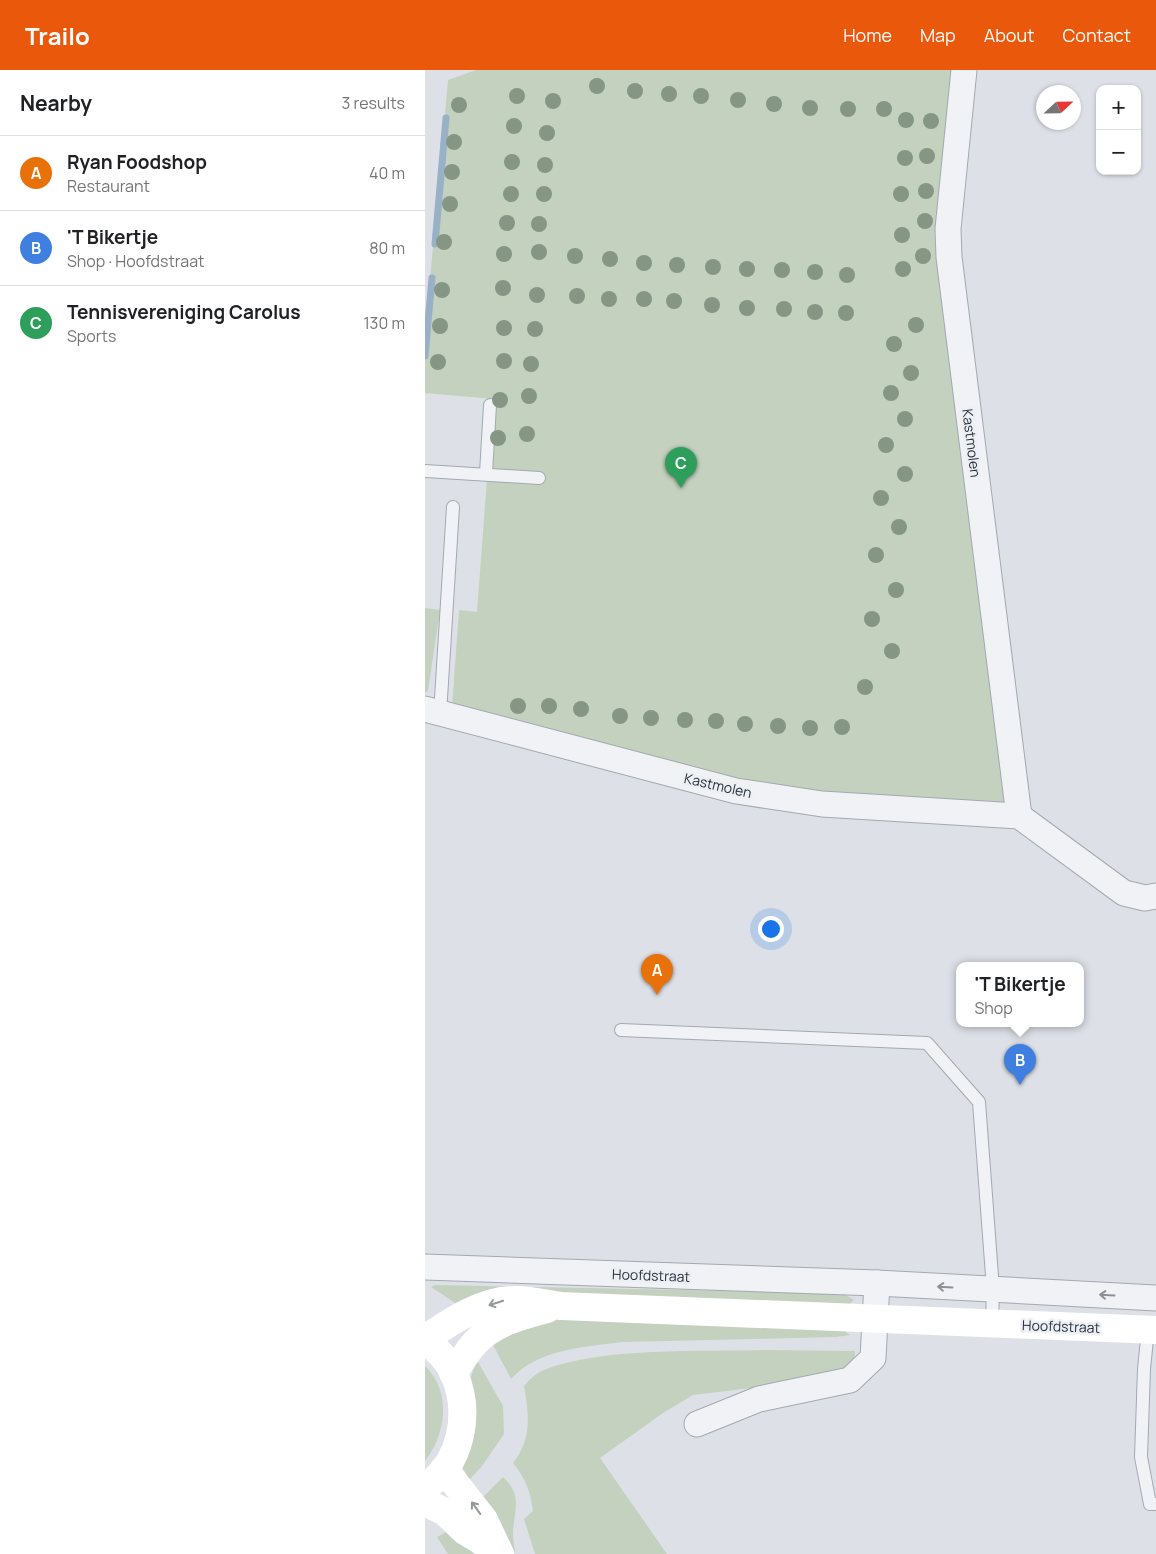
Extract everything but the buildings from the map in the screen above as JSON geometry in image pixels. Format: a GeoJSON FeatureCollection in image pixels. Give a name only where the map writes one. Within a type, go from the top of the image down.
{"type":"FeatureCollection","features":[{"type":"Feature","properties":{"kind":"street","name":"Kastmolen"},"geometry":{"type":"LineString","coordinates":[[432,711],[736,791],[822,804],[1019,816],[949,258],[948,229],[963,70]]}},
{"type":"Feature","properties":{"kind":"street"},"geometry":{"type":"LineString","coordinates":[[1019,816],[1124,893],[1145,898],[1156,896]]}},
{"type":"Feature","properties":{"kind":"street","name":"Hoofdstraat"},"geometry":{"type":"LineString","coordinates":[[425,1267],[877,1283],[1156,1298]]}},
{"type":"Feature","properties":{"kind":"street"},"geometry":{"type":"LineString","coordinates":[[697,1424],[759,1399],[850,1380],[873,1358],[877,1283]]}},
{"type":"Feature","properties":{"kind":"street","name":"Hoofdstraat"},"geometry":{"type":"LineString","coordinates":[[425,1339],[454,1320],[499,1301],[516,1299],[561,1306],[1152,1330]]}},
{"type":"Feature","properties":{"kind":"street","name":"Hoofdstraat"},"geometry":{"type":"LineString","coordinates":[[453,1373],[474,1343],[490,1331],[510,1320],[561,1306]]}},
{"type":"Feature","properties":{"kind":"street"},"geometry":{"type":"LineString","coordinates":[[425,1339],[441,1354],[453,1373],[461,1392],[463,1413],[461,1433],[455,1452],[435,1478],[484,1520],[499,1553]]}},
{"type":"Feature","properties":{"kind":"street"},"geometry":{"type":"LineString","coordinates":[[425,1502],[445,1512],[465,1531],[499,1553]]}},
{"type":"Feature","properties":{"kind":"lane"},"geometry":{"type":"LineString","coordinates":[[486,473],[490,405]]}},
{"type":"Feature","properties":{"kind":"lane"},"geometry":{"type":"LineString","coordinates":[[425,471],[486,473],[539,478]]}},
{"type":"Feature","properties":{"kind":"lane"},"geometry":{"type":"LineString","coordinates":[[432,711],[453,507]]}},
{"type":"Feature","properties":{"kind":"lane"},"geometry":{"type":"LineString","coordinates":[[621,1030],[927,1044],[979,1102],[993,1289],[992,1324]]}},
{"type":"Feature","properties":{"kind":"lane"},"geometry":{"type":"LineString","coordinates":[[1152,1330],[1144,1369],[1141,1457],[1150,1504],[1156,1504]]}},
{"type":"Feature","properties":{"kind":"green space"},"geometry":{"type":"Polygon","coordinates":[[[476,70],[955,70],[941,236],[1009,807],[792,790],[735,782],[452,707],[459,610],[477,612],[493,399],[425,393],[425,335],[448,80],[476,70]]]}},
{"type":"Feature","properties":{"kind":"green space"},"geometry":{"type":"Polygon","coordinates":[[[425,608],[440,610],[428,691],[425,693],[425,608]]]}},
{"type":"Feature","properties":{"kind":"green space"},"geometry":{"type":"Polygon","coordinates":[[[435,1285],[835,1293],[844,1294],[854,1300],[846,1307],[461,1307],[431,1287],[435,1285]]]}},
{"type":"Feature","properties":{"kind":"green space"},"geometry":{"type":"Polygon","coordinates":[[[559,1317],[842,1329],[850,1335],[836,1337],[622,1342],[577,1348],[548,1355],[534,1361],[511,1379],[492,1343],[510,1331],[559,1317]]]}},
{"type":"Feature","properties":{"kind":"green space"},"geometry":{"type":"Polygon","coordinates":[[[855,1351],[854,1363],[826,1379],[693,1395],[663,1413],[600,1458],[667,1554],[535,1554],[524,1519],[533,1511],[530,1497],[524,1480],[513,1463],[519,1454],[526,1436],[528,1417],[524,1386],[533,1377],[544,1370],[594,1357],[653,1352],[855,1351]]]}},
{"type":"Feature","properties":{"kind":"green space"},"geometry":{"type":"Polygon","coordinates":[[[477,1360],[503,1406],[504,1434],[482,1466],[469,1480],[462,1466],[475,1401],[471,1377],[477,1360]]]}},
{"type":"Feature","properties":{"kind":"green space"},"geometry":{"type":"Polygon","coordinates":[[[425,1366],[434,1376],[439,1388],[443,1413],[438,1438],[425,1461],[425,1366]]]}},
{"type":"Feature","properties":{"kind":"green space"},"geometry":{"type":"Polygon","coordinates":[[[503,1477],[513,1490],[516,1503],[513,1533],[515,1553],[482,1498],[503,1477]]]}},
{"type":"Feature","properties":{"kind":"green space"},"geometry":{"type":"Polygon","coordinates":[[[450,1530],[474,1554],[448,1554],[437,1537],[450,1530]]]}},
{"type":"Feature","properties":{"kind":"waterway"},"geometry":{"type":"LineString","coordinates":[[435,244],[446,118]]}},
{"type":"Feature","properties":{"kind":"waterway"},"geometry":{"type":"LineString","coordinates":[[425,356],[432,278]]}},
{"type":"Feature","properties":{"kind":"place","name":"Tennisvereniging Carolus"},"geometry":{"type":"Point","coordinates":[681,488]}},
{"type":"Feature","properties":{"kind":"place","name":"Ryan Foodshop"},"geometry":{"type":"Point","coordinates":[657,995]}},
{"type":"Feature","properties":{"kind":"place","name":"'T Bikertje"},"geometry":{"type":"Point","coordinates":[1020,1085]}}]}
